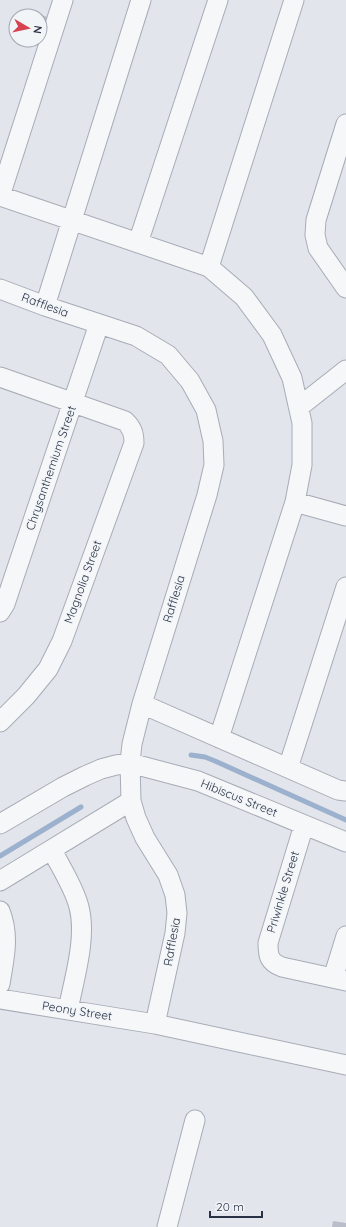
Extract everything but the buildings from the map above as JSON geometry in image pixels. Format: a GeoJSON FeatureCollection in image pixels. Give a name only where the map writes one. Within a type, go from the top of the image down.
{"type":"FeatureCollection","features":[{"type":"Feature","properties":{"kind":"street"},"geometry":{"type":"LineString","coordinates":[[63,0],[0,196],[209,267],[244,297],[272,335],[292,378],[299,408],[302,423],[302,465],[295,502],[219,738]]}},
{"type":"Feature","properties":{"kind":"street"},"geometry":{"type":"LineString","coordinates":[[45,306],[141,0]]}},
{"type":"Feature","properties":{"kind":"street"},"geometry":{"type":"LineString","coordinates":[[138,242],[218,0]]}},
{"type":"Feature","properties":{"kind":"street"},"geometry":{"type":"LineString","coordinates":[[209,267],[294,0]]}},
{"type":"Feature","properties":{"kind":"street"},"geometry":{"type":"LineString","coordinates":[[346,124],[316,220],[315,235],[318,248],[346,288]]}},
{"type":"Feature","properties":{"kind":"street","name":"Rafflesia"},"geometry":{"type":"LineString","coordinates":[[0,289],[45,306],[136,336],[168,355],[190,381],[206,410],[213,441],[214,465],[142,704],[135,731],[130,763],[131,801],[136,818],[145,838],[168,876],[175,895],[177,913],[175,933],[155,1024]]}},
{"type":"Feature","properties":{"kind":"street","name":"Chrysanthemium Street"},"geometry":{"type":"LineString","coordinates":[[0,612],[5,604],[99,324]]}},
{"type":"Feature","properties":{"kind":"street"},"geometry":{"type":"LineString","coordinates":[[299,408],[346,370]]}},
{"type":"Feature","properties":{"kind":"street"},"geometry":{"type":"LineString","coordinates":[[0,377],[73,402]]}},
{"type":"Feature","properties":{"kind":"street","name":"Magnolia Street"},"geometry":{"type":"LineString","coordinates":[[0,722],[26,696],[48,669],[62,641],[134,443],[134,436],[131,427],[125,421],[73,402]]}},
{"type":"Feature","properties":{"kind":"street"},"geometry":{"type":"LineString","coordinates":[[295,502],[346,516]]}},
{"type":"Feature","properties":{"kind":"street"},"geometry":{"type":"LineString","coordinates":[[288,768],[346,587]]}},
{"type":"Feature","properties":{"kind":"street"},"geometry":{"type":"LineString","coordinates":[[142,704],[338,790],[346,791]]}},
{"type":"Feature","properties":{"kind":"street"},"geometry":{"type":"LineString","coordinates":[[0,824],[63,787],[86,776],[101,769],[130,763]]}},
{"type":"Feature","properties":{"kind":"street","name":"Hibiscus Street"},"geometry":{"type":"LineString","coordinates":[[130,763],[198,781],[346,842]]}},
{"type":"Feature","properties":{"kind":"street"},"geometry":{"type":"LineString","coordinates":[[0,881],[131,801]]}},
{"type":"Feature","properties":{"kind":"street","name":"Priwinkle Street"},"geometry":{"type":"LineString","coordinates":[[304,825],[268,943],[268,952],[270,960],[275,965],[340,980]]}},
{"type":"Feature","properties":{"kind":"street"},"geometry":{"type":"LineString","coordinates":[[52,850],[74,893],[79,907],[82,926],[81,944],[68,1010]]}},
{"type":"Feature","properties":{"kind":"street"},"geometry":{"type":"LineString","coordinates":[[0,911],[4,922],[6,935],[0,984]]}},
{"type":"Feature","properties":{"kind":"street"},"geometry":{"type":"LineString","coordinates":[[340,980],[346,936]]}},
{"type":"Feature","properties":{"kind":"street","name":"Peony Street"},"geometry":{"type":"LineString","coordinates":[[0,998],[155,1024],[346,1065]]}},
{"type":"Feature","properties":{"kind":"street"},"geometry":{"type":"LineString","coordinates":[[167,1227],[195,1120]]}},
{"type":"Feature","properties":{"kind":"waterway"},"geometry":{"type":"LineString","coordinates":[[191,755],[205,757],[215,761],[346,820]]}},
{"type":"Feature","properties":{"kind":"waterway"},"geometry":{"type":"LineString","coordinates":[[0,856],[81,807]]}}]}
